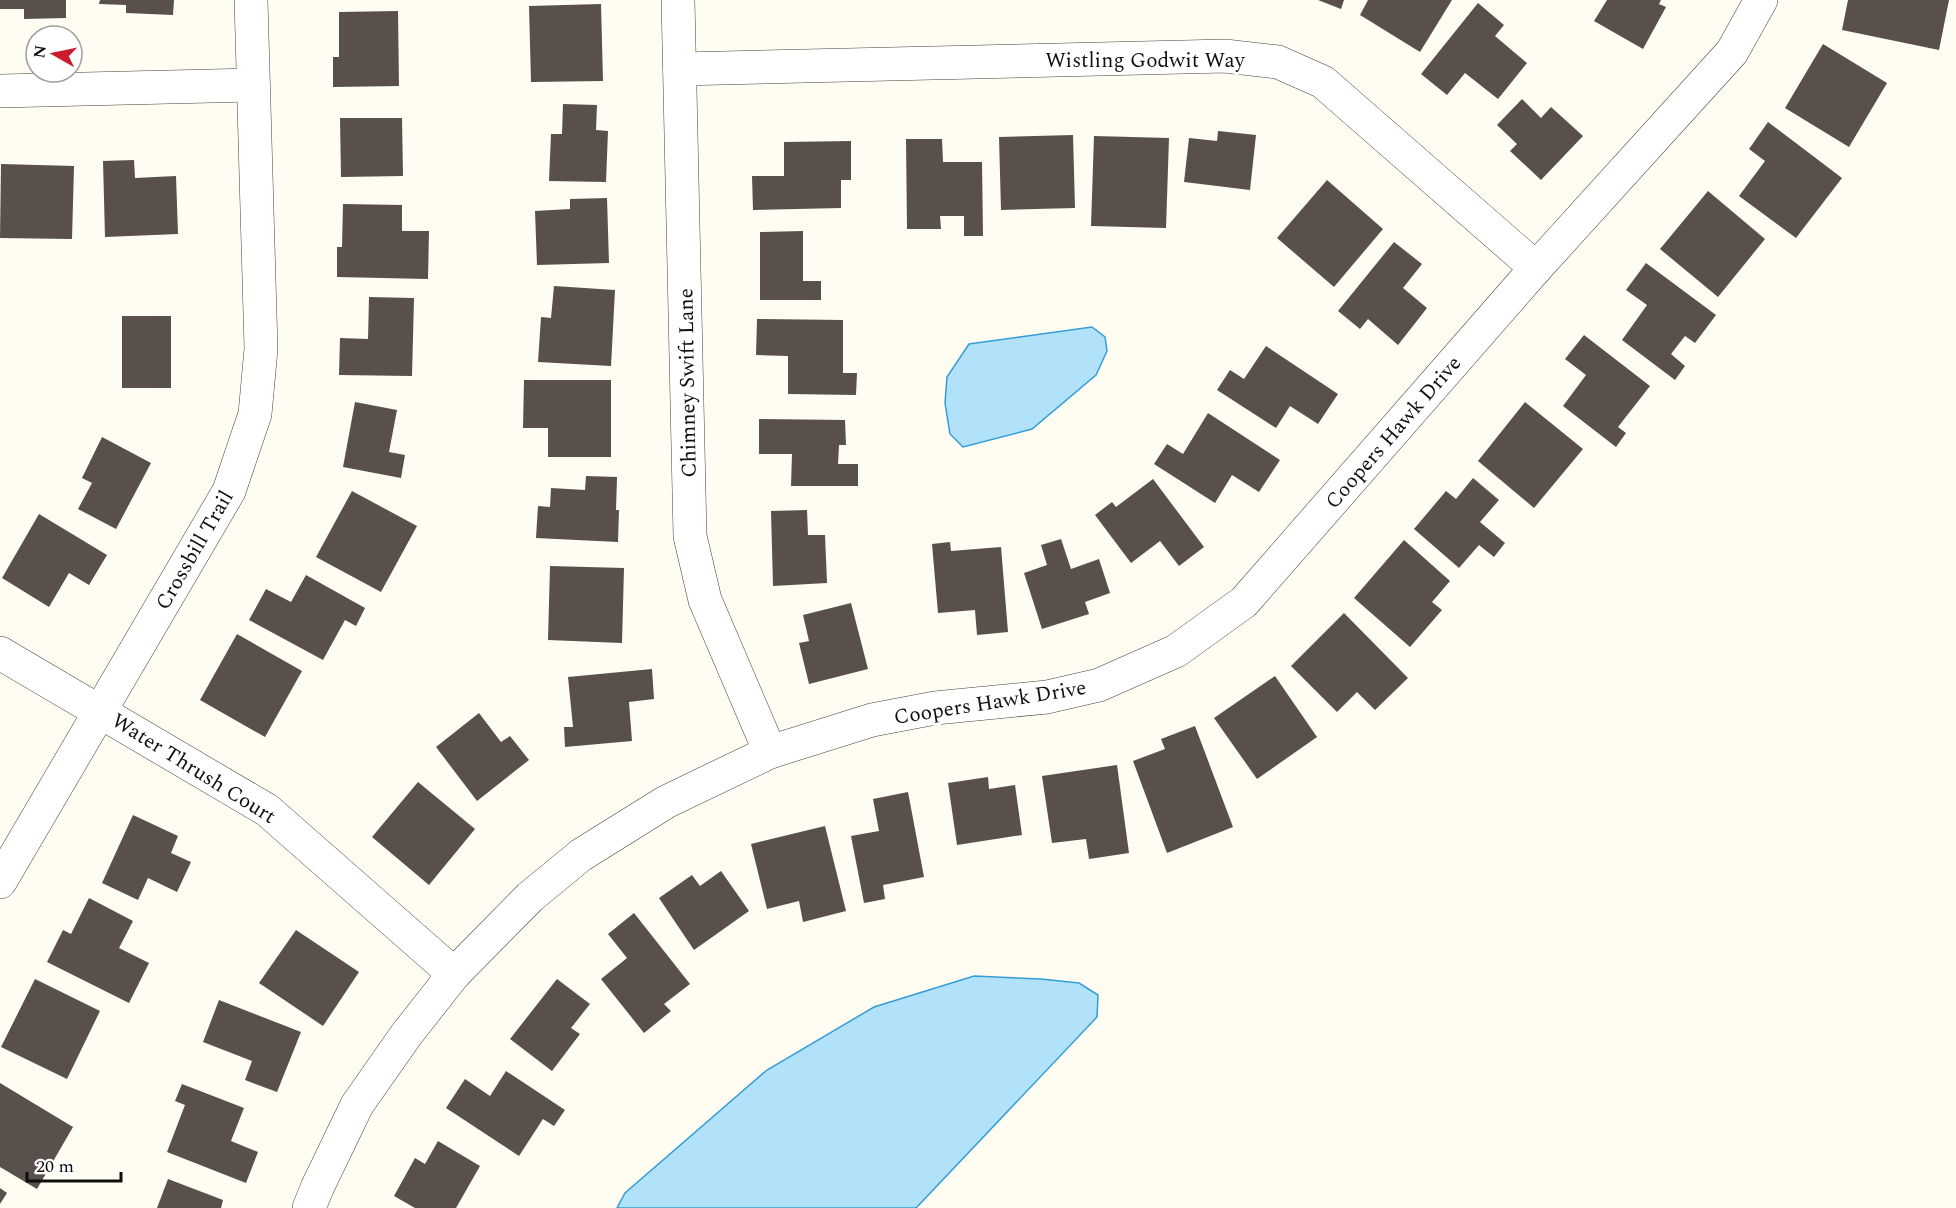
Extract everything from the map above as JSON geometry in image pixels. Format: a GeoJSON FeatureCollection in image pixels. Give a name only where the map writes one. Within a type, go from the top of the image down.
{"type":"FeatureCollection","features":[{"type":"Feature","properties":{"kind":"street","name":"Crossbill Trail"},"geometry":{"type":"LineString","coordinates":[[0,882],[229,491],[255,414],[261,349],[251,0]]}},
{"type":"Feature","properties":{"kind":"street","name":"Chimney Swift Lane"},"geometry":{"type":"LineString","coordinates":[[678,0],[690,536],[705,600],[770,752]]}},
{"type":"Feature","properties":{"kind":"street","name":"Coopers Hawk Drive"},"geometry":{"type":"LineString","coordinates":[[309,1208],[357,1105],[405,1035],[454,974],[530,897],[581,855],[666,802],[770,752],[872,720],[935,708],[1047,697],[1099,686],[1176,651],[1244,602],[1536,268],[1732,52],[1761,0]]}},
{"type":"Feature","properties":{"kind":"street","name":"Wistling Godwit Way"},"geometry":{"type":"LineString","coordinates":[[680,69],[1226,56],[1278,62],[1323,82],[1536,268]]}},
{"type":"Feature","properties":{"kind":"street"},"geometry":{"type":"LineString","coordinates":[[0,91],[253,85]]}},
{"type":"Feature","properties":{"kind":"street","name":"Water Thrush Court"},"geometry":{"type":"LineString","coordinates":[[0,653],[267,810],[454,974]]}},
{"type":"Feature","properties":{"kind":"water"},"geometry":{"type":"Polygon","coordinates":[[[1092,327],[1105,337],[1107,351],[1096,375],[1032,429],[963,447],[950,434],[945,403],[947,377],[969,344],[1092,327]]]}},
{"type":"Feature","properties":{"kind":"water"},"geometry":{"type":"Polygon","coordinates":[[[974,976],[1079,983],[1098,995],[1097,1017],[916,1208],[617,1208],[625,1193],[767,1070],[874,1007],[974,976]]]}},
{"type":"Feature","properties":{"kind":"building"},"geometry":{"type":"Polygon","coordinates":[[[0,0],[66,0],[66,18],[24,19],[24,9],[0,9],[0,0]]]}},
{"type":"Feature","properties":{"kind":"building"},"geometry":{"type":"Polygon","coordinates":[[[100,0],[174,0],[173,15],[126,13],[126,5],[99,4],[100,0]]]}},
{"type":"Feature","properties":{"kind":"building"},"geometry":{"type":"Polygon","coordinates":[[[1318,0],[1344,0],[1341,9],[1318,0]]]}},
{"type":"Feature","properties":{"kind":"building"},"geometry":{"type":"Polygon","coordinates":[[[1368,0],[1452,0],[1420,52],[1360,15],[1368,0]]]}},
{"type":"Feature","properties":{"kind":"building"},"geometry":{"type":"Polygon","coordinates":[[[1607,0],[1661,0],[1659,4],[1666,7],[1643,49],[1594,21],[1607,0]]]}},
{"type":"Feature","properties":{"kind":"building"},"geometry":{"type":"Polygon","coordinates":[[[1848,0],[1949,0],[1939,50],[1842,30],[1848,0]]]}},
{"type":"Feature","properties":{"kind":"building"},"geometry":{"type":"Polygon","coordinates":[[[1478,3],[1504,25],[1495,36],[1527,63],[1498,99],[1465,73],[1447,95],[1421,74],[1478,3]]]}},
{"type":"Feature","properties":{"kind":"building"},"geometry":{"type":"Polygon","coordinates":[[[601,4],[603,81],[531,82],[529,6],[601,4]]]}},
{"type":"Feature","properties":{"kind":"building"},"geometry":{"type":"Polygon","coordinates":[[[398,11],[399,86],[333,87],[333,57],[339,57],[339,12],[398,11]]]}},
{"type":"Feature","properties":{"kind":"building"},"geometry":{"type":"Polygon","coordinates":[[[1823,44],[1887,83],[1849,147],[1785,108],[1823,44]]]}},
{"type":"Feature","properties":{"kind":"building"},"geometry":{"type":"Polygon","coordinates":[[[1522,99],[1541,118],[1551,107],[1583,136],[1541,180],[1510,151],[1517,144],[1497,125],[1522,99]]]}},
{"type":"Feature","properties":{"kind":"building"},"geometry":{"type":"Polygon","coordinates":[[[563,104],[597,105],[596,130],[608,131],[606,182],[549,181],[551,134],[562,134],[563,104]]]}},
{"type":"Feature","properties":{"kind":"building"},"geometry":{"type":"Polygon","coordinates":[[[340,118],[402,118],[403,176],[341,177],[340,118]]]}},
{"type":"Feature","properties":{"kind":"building"},"geometry":{"type":"Polygon","coordinates":[[[1768,122],[1842,178],[1796,238],[1739,196],[1765,161],[1749,149],[1768,122]]]}},
{"type":"Feature","properties":{"kind":"building"},"geometry":{"type":"Polygon","coordinates":[[[1218,131],[1256,135],[1250,190],[1184,182],[1189,138],[1217,141],[1218,131]]]}},
{"type":"Feature","properties":{"kind":"building"},"geometry":{"type":"Polygon","coordinates":[[[1073,135],[1075,208],[1001,210],[999,137],[1073,135]]]}},
{"type":"Feature","properties":{"kind":"building"},"geometry":{"type":"Polygon","coordinates":[[[1094,136],[1169,138],[1166,228],[1091,226],[1094,136]]]}},
{"type":"Feature","properties":{"kind":"building"},"geometry":{"type":"Polygon","coordinates":[[[906,139],[942,139],[943,162],[982,162],[983,236],[964,236],[964,216],[940,216],[941,229],[907,229],[906,139]]]}},
{"type":"Feature","properties":{"kind":"building"},"geometry":{"type":"Polygon","coordinates":[[[851,141],[851,180],[841,180],[841,208],[753,210],[752,176],[784,176],[784,142],[851,141]]]}},
{"type":"Feature","properties":{"kind":"building"},"geometry":{"type":"Polygon","coordinates":[[[134,160],[135,178],[176,176],[178,234],[105,237],[103,161],[134,160]]]}},
{"type":"Feature","properties":{"kind":"building"},"geometry":{"type":"Polygon","coordinates":[[[1,164],[74,166],[72,239],[0,238],[1,164]]]}},
{"type":"Feature","properties":{"kind":"building"},"geometry":{"type":"Polygon","coordinates":[[[1327,180],[1383,229],[1334,287],[1277,238],[1327,180]]]}},
{"type":"Feature","properties":{"kind":"building"},"geometry":{"type":"Polygon","coordinates":[[[1708,191],[1765,239],[1718,297],[1660,249],[1708,191]]]}},
{"type":"Feature","properties":{"kind":"building"},"geometry":{"type":"Polygon","coordinates":[[[607,198],[609,263],[537,265],[535,211],[570,209],[570,199],[607,198]]]}},
{"type":"Feature","properties":{"kind":"building"},"geometry":{"type":"Polygon","coordinates":[[[343,204],[402,205],[402,231],[429,231],[428,279],[337,277],[337,247],[342,247],[343,204]]]}},
{"type":"Feature","properties":{"kind":"building"},"geometry":{"type":"Polygon","coordinates":[[[803,231],[803,281],[821,281],[821,300],[760,300],[760,232],[803,231]]]}},
{"type":"Feature","properties":{"kind":"building"},"geometry":{"type":"Polygon","coordinates":[[[1394,242],[1422,264],[1403,288],[1427,308],[1398,345],[1368,319],[1360,329],[1338,311],[1394,242]]]}},
{"type":"Feature","properties":{"kind":"building"},"geometry":{"type":"Polygon","coordinates":[[[1646,263],[1716,315],[1695,343],[1685,336],[1671,354],[1685,366],[1675,380],[1622,340],[1647,305],[1626,290],[1646,263]]]}},
{"type":"Feature","properties":{"kind":"building"},"geometry":{"type":"Polygon","coordinates":[[[554,286],[615,290],[611,366],[538,362],[541,317],[551,318],[554,286]]]}},
{"type":"Feature","properties":{"kind":"building"},"geometry":{"type":"Polygon","coordinates":[[[369,297],[414,298],[412,376],[339,375],[340,338],[368,339],[369,297]]]}},
{"type":"Feature","properties":{"kind":"building"},"geometry":{"type":"Polygon","coordinates":[[[122,316],[171,316],[171,388],[122,388],[122,316]]]}},
{"type":"Feature","properties":{"kind":"building"},"geometry":{"type":"Polygon","coordinates":[[[757,319],[843,320],[843,373],[857,373],[856,395],[788,394],[788,356],[756,355],[757,319]]]}},
{"type":"Feature","properties":{"kind":"building"},"geometry":{"type":"Polygon","coordinates":[[[1584,335],[1650,386],[1618,427],[1626,433],[1616,447],[1563,406],[1586,375],[1565,359],[1584,335]]]}},
{"type":"Feature","properties":{"kind":"building"},"geometry":{"type":"Polygon","coordinates":[[[1266,346],[1338,394],[1318,424],[1290,406],[1276,428],[1217,390],[1230,370],[1244,379],[1266,346]]]}},
{"type":"Feature","properties":{"kind":"building"},"geometry":{"type":"Polygon","coordinates":[[[524,380],[611,380],[611,457],[548,457],[548,428],[523,428],[524,380]]]}},
{"type":"Feature","properties":{"kind":"building"},"geometry":{"type":"Polygon","coordinates":[[[355,402],[397,410],[389,452],[405,455],[401,478],[343,467],[355,402]]]}},
{"type":"Feature","properties":{"kind":"building"},"geometry":{"type":"Polygon","coordinates":[[[1525,402],[1583,449],[1534,508],[1478,461],[1525,402]]]}},
{"type":"Feature","properties":{"kind":"building"},"geometry":{"type":"Polygon","coordinates":[[[1208,413],[1280,460],[1259,492],[1232,475],[1215,503],[1154,464],[1167,444],[1183,454],[1208,413]]]}},
{"type":"Feature","properties":{"kind":"building"},"geometry":{"type":"Polygon","coordinates":[[[759,419],[845,420],[846,445],[839,445],[838,464],[858,464],[858,486],[791,486],[792,454],[759,454],[759,419]]]}},
{"type":"Feature","properties":{"kind":"building"},"geometry":{"type":"Polygon","coordinates":[[[102,437],[151,463],[116,529],[78,509],[92,483],[82,478],[102,437]]]}},
{"type":"Feature","properties":{"kind":"building"},"geometry":{"type":"Polygon","coordinates":[[[586,476],[617,477],[618,542],[536,538],[538,506],[550,507],[551,488],[585,490],[586,476]]]}},
{"type":"Feature","properties":{"kind":"building"},"geometry":{"type":"Polygon","coordinates":[[[1473,478],[1499,500],[1480,522],[1505,543],[1494,557],[1479,545],[1459,568],[1414,529],[1446,491],[1456,499],[1473,478]]]}},
{"type":"Feature","properties":{"kind":"building"},"geometry":{"type":"Polygon","coordinates":[[[1153,479],[1204,547],[1179,566],[1160,541],[1131,563],[1095,515],[1112,502],[1116,507],[1153,479]]]}},
{"type":"Feature","properties":{"kind":"building"},"geometry":{"type":"Polygon","coordinates":[[[352,491],[417,526],[381,592],[316,557],[352,491]]]}},
{"type":"Feature","properties":{"kind":"building"},"geometry":{"type":"Polygon","coordinates":[[[807,510],[808,535],[825,535],[827,583],[773,586],[771,511],[807,510]]]}},
{"type":"Feature","properties":{"kind":"building"},"geometry":{"type":"Polygon","coordinates":[[[39,514],[107,555],[89,585],[69,573],[49,607],[2,578],[39,514]]]}},
{"type":"Feature","properties":{"kind":"building"},"geometry":{"type":"Polygon","coordinates":[[[1061,539],[1071,569],[1099,559],[1110,593],[1085,602],[1089,614],[1042,629],[1024,573],[1047,565],[1041,545],[1061,539]]]}},
{"type":"Feature","properties":{"kind":"building"},"geometry":{"type":"Polygon","coordinates":[[[1404,540],[1450,581],[1432,602],[1442,610],[1410,647],[1354,598],[1404,540]]]}},
{"type":"Feature","properties":{"kind":"building"},"geometry":{"type":"Polygon","coordinates":[[[950,542],[951,551],[1001,547],[1008,632],[977,635],[975,610],[938,613],[932,544],[950,542]]]}},
{"type":"Feature","properties":{"kind":"building"},"geometry":{"type":"Polygon","coordinates":[[[550,566],[624,568],[622,643],[548,640],[550,566]]]}},
{"type":"Feature","properties":{"kind":"building"},"geometry":{"type":"Polygon","coordinates":[[[306,575],[365,608],[356,626],[345,620],[323,660],[249,620],[266,589],[291,602],[306,575]]]}},
{"type":"Feature","properties":{"kind":"building"},"geometry":{"type":"Polygon","coordinates":[[[851,603],[868,669],[809,684],[799,643],[809,641],[803,615],[851,603]]]}},
{"type":"Feature","properties":{"kind":"building"},"geometry":{"type":"Polygon","coordinates":[[[1344,613],[1408,678],[1375,710],[1357,692],[1337,712],[1291,666],[1344,613]]]}},
{"type":"Feature","properties":{"kind":"building"},"geometry":{"type":"Polygon","coordinates":[[[237,634],[302,671],[265,737],[200,700],[237,634]]]}},
{"type":"Feature","properties":{"kind":"building"},"geometry":{"type":"Polygon","coordinates":[[[652,669],[654,699],[629,702],[632,741],[565,747],[564,727],[573,727],[568,677],[652,669]]]}},
{"type":"Feature","properties":{"kind":"building"},"geometry":{"type":"Polygon","coordinates":[[[1275,676],[1317,737],[1257,779],[1214,718],[1275,676]]]}},
{"type":"Feature","properties":{"kind":"building"},"geometry":{"type":"Polygon","coordinates":[[[479,713],[501,742],[510,736],[529,760],[477,801],[436,747],[479,713]]]}},
{"type":"Feature","properties":{"kind":"building"},"geometry":{"type":"Polygon","coordinates":[[[1195,726],[1233,827],[1167,853],[1133,761],[1165,749],[1161,739],[1195,726]]]}},
{"type":"Feature","properties":{"kind":"building"},"geometry":{"type":"Polygon","coordinates":[[[1117,765],[1129,853],[1089,859],[1086,839],[1052,843],[1042,776],[1117,765]]]}},
{"type":"Feature","properties":{"kind":"building"},"geometry":{"type":"Polygon","coordinates":[[[988,777],[989,789],[1015,785],[1022,835],[957,845],[948,783],[988,777]]]}},
{"type":"Feature","properties":{"kind":"building"},"geometry":{"type":"Polygon","coordinates":[[[418,782],[475,829],[429,885],[372,837],[418,782]]]}},
{"type":"Feature","properties":{"kind":"building"},"geometry":{"type":"Polygon","coordinates":[[[908,792],[924,877],[883,885],[885,899],[864,903],[851,836],[879,831],[873,799],[908,792]]]}},
{"type":"Feature","properties":{"kind":"building"},"geometry":{"type":"Polygon","coordinates":[[[133,815],[178,836],[171,853],[191,862],[177,892],[148,878],[138,900],[102,883],[133,815]]]}},
{"type":"Feature","properties":{"kind":"building"},"geometry":{"type":"Polygon","coordinates":[[[825,826],[846,911],[803,922],[799,901],[767,909],[751,844],[825,826]]]}},
{"type":"Feature","properties":{"kind":"building"},"geometry":{"type":"Polygon","coordinates":[[[721,871],[749,911],[694,950],[659,898],[692,875],[700,886],[721,871]]]}},
{"type":"Feature","properties":{"kind":"building"},"geometry":{"type":"Polygon","coordinates":[[[89,898],[133,921],[119,948],[149,963],[129,1003],[47,962],[63,930],[71,934],[89,898]]]}},
{"type":"Feature","properties":{"kind":"building"},"geometry":{"type":"Polygon","coordinates":[[[634,913],[690,984],[664,1004],[671,1011],[644,1033],[601,979],[627,958],[608,934],[634,913]]]}},
{"type":"Feature","properties":{"kind":"building"},"geometry":{"type":"Polygon","coordinates":[[[296,930],[359,972],[323,1026],[259,983],[296,930]]]}},
{"type":"Feature","properties":{"kind":"building"},"geometry":{"type":"Polygon","coordinates":[[[35,979],[100,1011],[67,1079],[1,1047],[35,979]]]}},
{"type":"Feature","properties":{"kind":"building"},"geometry":{"type":"Polygon","coordinates":[[[557,979],[590,1004],[571,1028],[580,1034],[552,1071],[510,1039],[557,979]]]}},
{"type":"Feature","properties":{"kind":"building"},"geometry":{"type":"Polygon","coordinates":[[[219,1000],[301,1032],[277,1092],[245,1080],[252,1061],[203,1042],[219,1000]]]}},
{"type":"Feature","properties":{"kind":"building"},"geometry":{"type":"Polygon","coordinates":[[[506,1071],[565,1110],[554,1126],[543,1119],[519,1156],[446,1108],[465,1079],[490,1096],[506,1071]]]}},
{"type":"Feature","properties":{"kind":"building"},"geometry":{"type":"Polygon","coordinates":[[[0,1083],[73,1127],[37,1189],[0,1167],[0,1083]]]}},
{"type":"Feature","properties":{"kind":"building"},"geometry":{"type":"Polygon","coordinates":[[[182,1084],[244,1108],[231,1141],[258,1152],[246,1183],[167,1152],[185,1105],[175,1101],[182,1084]]]}},
{"type":"Feature","properties":{"kind":"building"},"geometry":{"type":"Polygon","coordinates":[[[438,1141],[480,1166],[456,1208],[415,1208],[394,1196],[415,1158],[425,1164],[438,1141]]]}},
{"type":"Feature","properties":{"kind":"building"},"geometry":{"type":"Polygon","coordinates":[[[168,1179],[223,1200],[221,1208],[157,1208],[168,1179]]]}},
{"type":"Feature","properties":{"kind":"building"},"geometry":{"type":"Polygon","coordinates":[[[0,1188],[7,1193],[0,1204],[0,1188]]]}}]}
